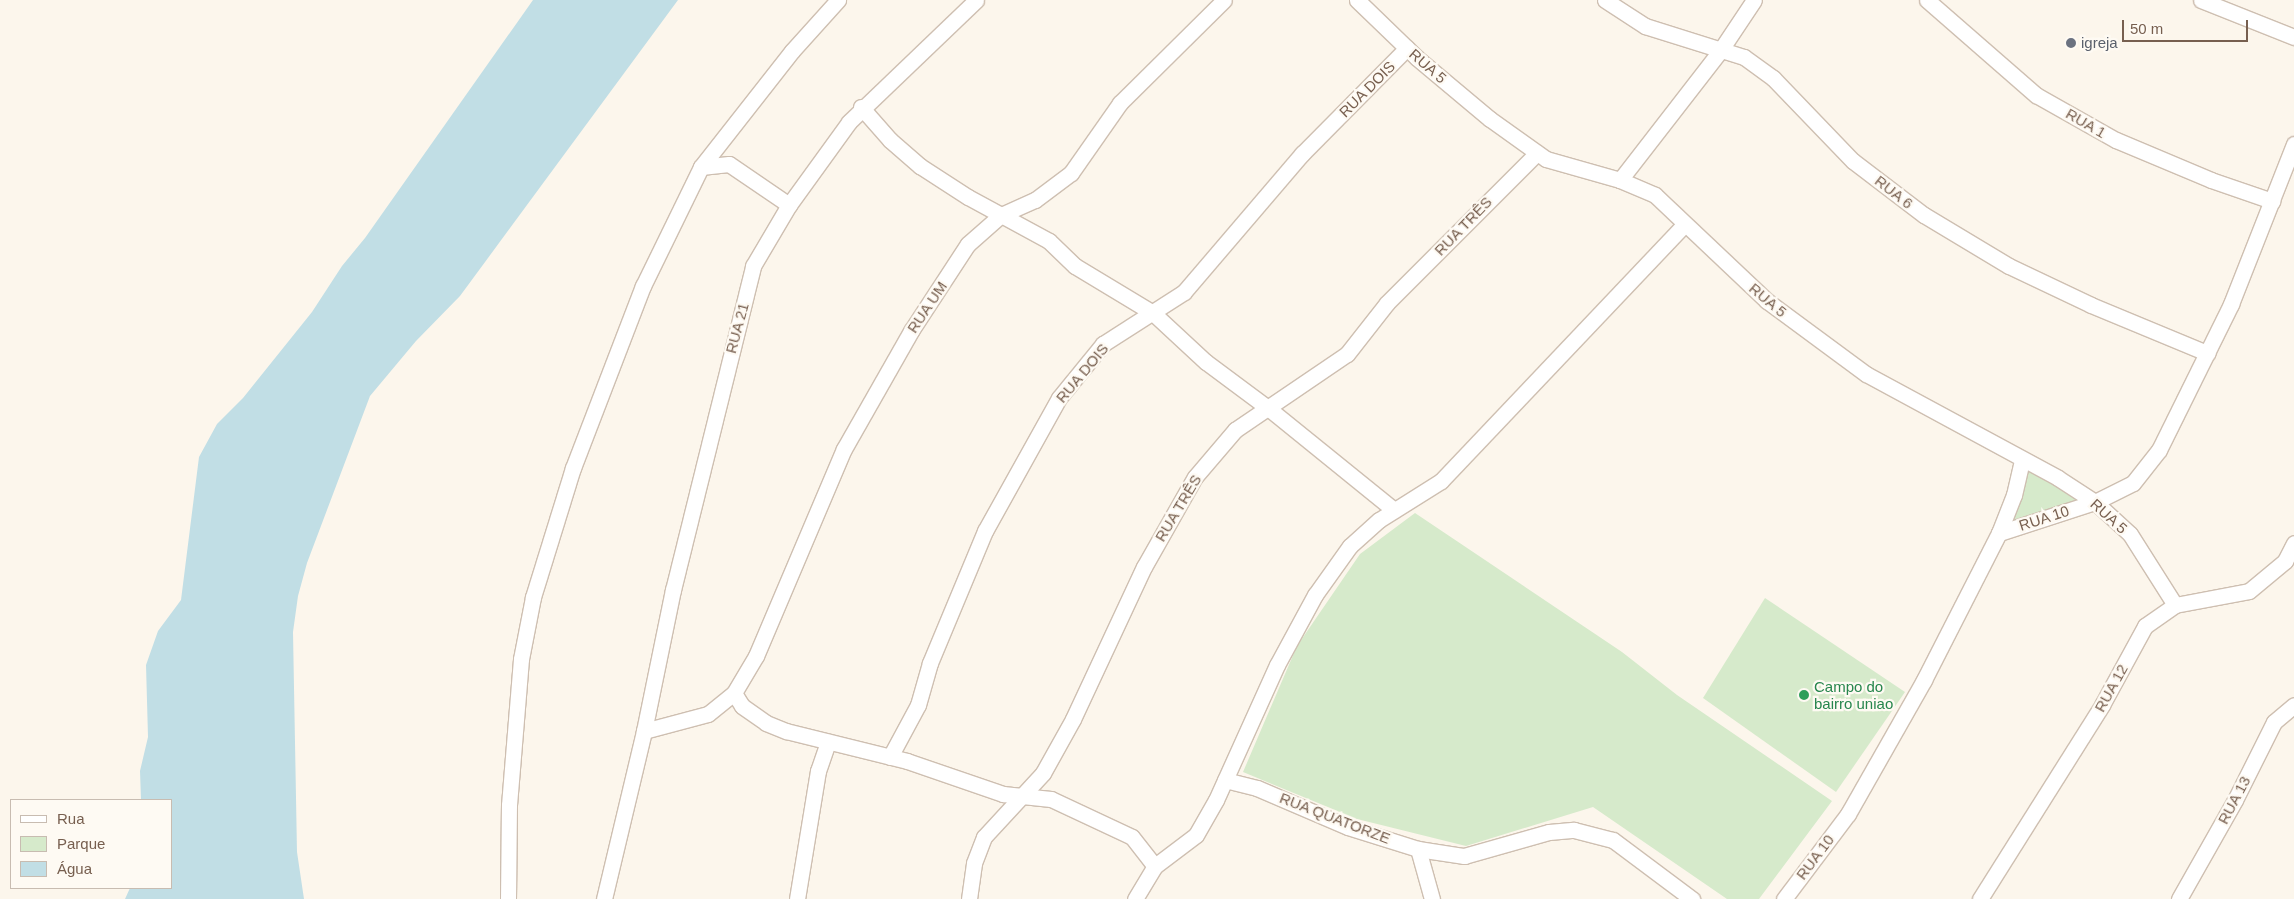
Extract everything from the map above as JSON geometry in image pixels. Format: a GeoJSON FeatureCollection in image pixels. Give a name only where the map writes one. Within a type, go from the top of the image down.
{"type":"FeatureCollection","features":[{"type":"Feature","properties":{"kind":"street"},"geometry":{"type":"LineString","coordinates":[[508,899],[508,805],[520,659],[533,597],[573,468],[643,286],[701,167],[792,51],[838,0]]}},
{"type":"Feature","properties":{"kind":"street","name":"RUA 21"},"geometry":{"type":"LineString","coordinates":[[604,899],[644,731],[673,590],[753,266],[790,205],[861,107],[976,0]]}},
{"type":"Feature","properties":{"kind":"street","name":"RUA UM"},"geometry":{"type":"LineString","coordinates":[[734,693],[756,656],[844,449],[911,331],[968,244],[1001,215],[1035,200],[1070,173],[1120,103],[1224,0]]}},
{"type":"Feature","properties":{"kind":"street","name":"RUA 5"},"geometry":{"type":"LineString","coordinates":[[1358,0],[1407,48],[1490,119],[1537,153],[1546,159],[1620,180],[1655,195],[1767,301],[1866,374],[2022,459],[2095,502],[2130,534],[2175,605]]}},
{"type":"Feature","properties":{"kind":"street","name":"RUA 6"},"geometry":{"type":"LineString","coordinates":[[1605,0],[1645,26],[1744,57],[1774,78],[1853,161],[1924,215],[2010,266],[2091,305],[2207,354]]}},
{"type":"Feature","properties":{"kind":"street"},"geometry":{"type":"LineString","coordinates":[[1620,180],[1720,51],[1754,0]]}},
{"type":"Feature","properties":{"kind":"street","name":"RUA 1"},"geometry":{"type":"LineString","coordinates":[[1927,0],[2036,95],[2116,140],[2210,180],[2272,201]]}},
{"type":"Feature","properties":{"kind":"street"},"geometry":{"type":"LineString","coordinates":[[2201,0],[2294,37]]}},
{"type":"Feature","properties":{"kind":"street","name":"RUA DOIS"},"geometry":{"type":"LineString","coordinates":[[890,757],[918,705],[930,662],[985,531],[1058,398],[1103,344],[1184,292],[1302,154],[1407,48]]}},
{"type":"Feature","properties":{"kind":"street"},"geometry":{"type":"LineString","coordinates":[[861,107],[890,140],[920,166],[1001,215],[1049,241],[1076,266],[1153,313],[1206,362],[1268,408],[1394,510]]}},
{"type":"Feature","properties":{"kind":"street","name":"RUA 10"},"geometry":{"type":"LineString","coordinates":[[1784,899],[1848,814],[1924,680],[1999,533],[2095,502],[2133,483],[2159,450],[2231,304],[2294,144]]}},
{"type":"Feature","properties":{"kind":"street","name":"RUA TRÊS"},"geometry":{"type":"LineString","coordinates":[[969,899],[974,863],[984,837],[1004,811],[1025,795],[1043,773],[1072,719],[1144,567],[1195,477],[1235,430],[1348,354],[1387,303],[1537,153]]}},
{"type":"Feature","properties":{"kind":"street"},"geometry":{"type":"LineString","coordinates":[[701,167],[729,164],[790,205]]}},
{"type":"Feature","properties":{"kind":"street"},"geometry":{"type":"LineString","coordinates":[[1135,899],[1155,866],[1196,835],[1225,780],[1277,665],[1314,595],[1350,546],[1394,510],[1441,481],[1686,224]]}},
{"type":"Feature","properties":{"kind":"street"},"geometry":{"type":"LineString","coordinates":[[1999,533],[2014,495],[2022,459]]}},
{"type":"Feature","properties":{"kind":"street","name":"RUA 12"},"geometry":{"type":"LineString","coordinates":[[1980,899],[2102,705],[2144,626],[2175,605],[2249,591],[2285,560],[2294,543]]}},
{"type":"Feature","properties":{"kind":"street"},"geometry":{"type":"LineString","coordinates":[[644,731],[708,714],[734,693],[742,706],[766,723],[828,742],[890,757],[1003,794],[1051,799],[1132,837],[1155,866]]}},
{"type":"Feature","properties":{"kind":"street","name":"RUA 13"},"geometry":{"type":"LineString","coordinates":[[2179,899],[2235,800],[2274,722],[2294,705]]}},
{"type":"Feature","properties":{"kind":"street"},"geometry":{"type":"LineString","coordinates":[[797,899],[818,771],[828,742]]}},
{"type":"Feature","properties":{"kind":"street","name":"RUA QUATORZE"},"geometry":{"type":"LineString","coordinates":[[1225,780],[1257,788],[1348,826],[1418,849],[1464,856],[1549,832],[1574,830],[1613,840],[1689,898]]}},
{"type":"Feature","properties":{"kind":"street"},"geometry":{"type":"LineString","coordinates":[[1418,849],[1432,899]]}},
{"type":"Feature","properties":{"kind":"green space"},"geometry":{"type":"Polygon","coordinates":[[[2024,465],[2085,501],[2007,527],[2024,465]]]}},
{"type":"Feature","properties":{"kind":"green space"},"geometry":{"type":"Polygon","coordinates":[[[1415,513],[1622,652],[1677,695],[1832,801],[1759,899],[1727,899],[1593,807],[1466,846],[1357,819],[1243,772],[1297,646],[1360,554],[1415,513]]]}},
{"type":"Feature","properties":{"kind":"green space","name":"Campo do bairro uniao"},"geometry":{"type":"Polygon","coordinates":[[[1765,598],[1905,692],[1836,792],[1703,698],[1765,598]]]}},
{"type":"Feature","properties":{"kind":"water"},"geometry":{"type":"Polygon","coordinates":[[[533,0],[678,0],[460,296],[416,341],[370,396],[307,563],[298,596],[293,632],[297,852],[304,899],[125,899],[130,889],[172,889],[172,799],[141,799],[140,771],[148,737],[146,665],[158,631],[181,600],[199,457],[217,424],[243,398],[312,312],[342,266],[365,238],[533,0]]]}},
{"type":"Feature","properties":{"kind":"place","name":"igreja"},"geometry":{"type":"Point","coordinates":[2071,43]}},
{"type":"Feature","properties":{"kind":"place","name":"Campo do bairro uniao"},"geometry":{"type":"Point","coordinates":[1804,695]}}]}
